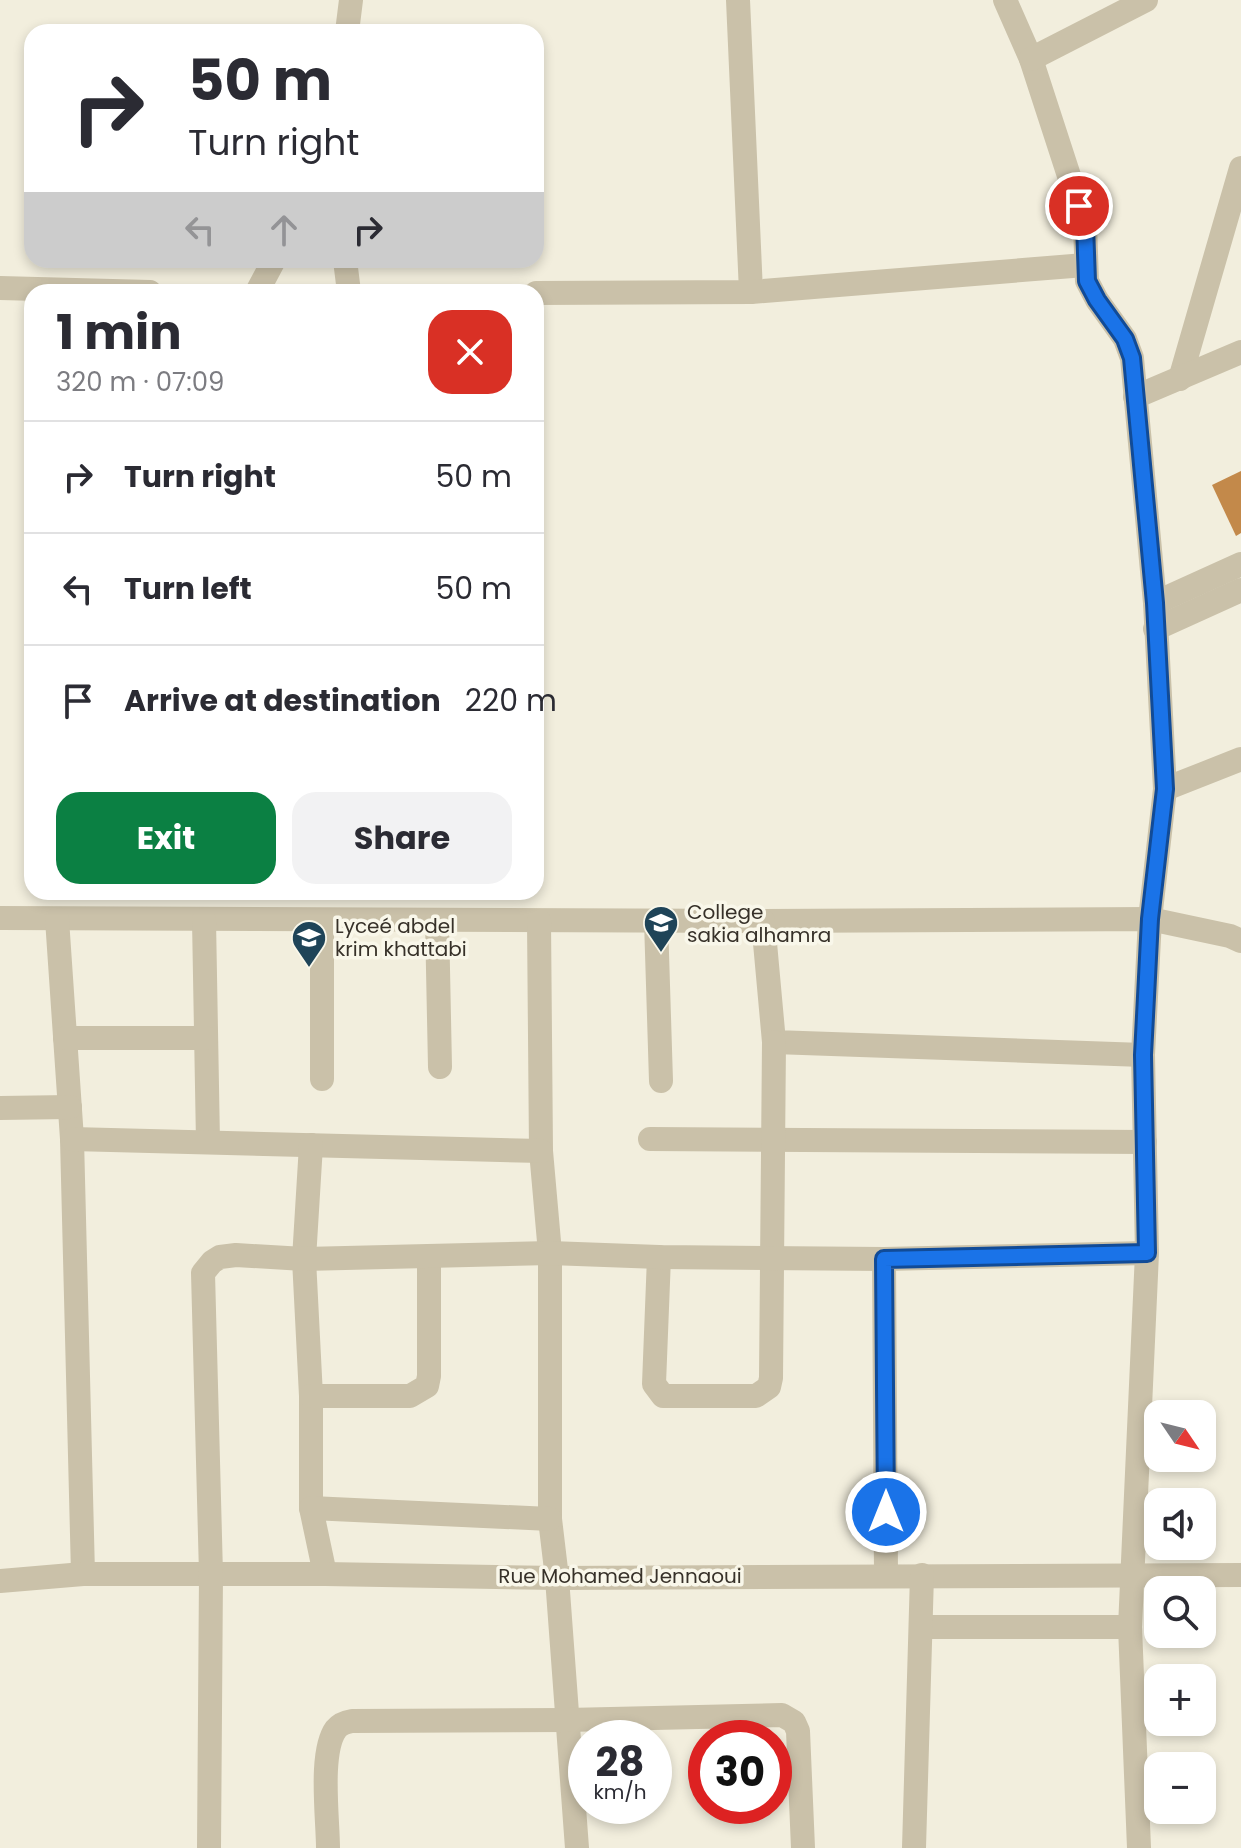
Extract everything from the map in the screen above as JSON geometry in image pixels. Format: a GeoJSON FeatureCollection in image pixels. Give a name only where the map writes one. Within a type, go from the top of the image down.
{"type":"FeatureCollection","features":[{"type":"Feature","properties":{"kind":"street"},"geometry":{"type":"LineString","coordinates":[[348,24],[351,0]]}},
{"type":"Feature","properties":{"kind":"street"},"geometry":{"type":"LineString","coordinates":[[738,0],[751,292]]}},
{"type":"Feature","properties":{"kind":"street"},"geometry":{"type":"LineString","coordinates":[[1005,0],[1031,59],[1085,225],[1087,281],[1125,339],[1132,358],[1155,603],[1165,789],[1150,919],[1143,1055],[1147,1253],[1130,1627],[1139,1848]]}},
{"type":"Feature","properties":{"kind":"street"},"geometry":{"type":"LineString","coordinates":[[1031,59],[1146,0]]}},
{"type":"Feature","properties":{"kind":"street"},"geometry":{"type":"LineString","coordinates":[[1180,379],[1241,168]]}},
{"type":"Feature","properties":{"kind":"street"},"geometry":{"type":"LineString","coordinates":[[544,293],[751,292],[1085,265]]}},
{"type":"Feature","properties":{"kind":"street"},"geometry":{"type":"LineString","coordinates":[[0,288],[24,289]]}},
{"type":"Feature","properties":{"kind":"street"},"geometry":{"type":"LineString","coordinates":[[1135,397],[1241,352]]}},
{"type":"Feature","properties":{"kind":"street"},"geometry":{"type":"LineString","coordinates":[[1155,603],[1241,564]]}},
{"type":"Feature","properties":{"kind":"street"},"geometry":{"type":"LineString","coordinates":[[1155,629],[1241,590]]}},
{"type":"Feature","properties":{"kind":"street"},"geometry":{"type":"LineString","coordinates":[[1165,789],[1241,759]]}},
{"type":"Feature","properties":{"kind":"street"},"geometry":{"type":"LineString","coordinates":[[0,918],[539,921],[1150,919],[1241,941]]}},
{"type":"Feature","properties":{"kind":"street"},"geometry":{"type":"LineString","coordinates":[[57,919],[72,1139],[83,1574]]}},
{"type":"Feature","properties":{"kind":"street"},"geometry":{"type":"LineString","coordinates":[[204,920],[208,1142]]}},
{"type":"Feature","properties":{"kind":"street"},"geometry":{"type":"LineString","coordinates":[[322,920],[322,1079]]}},
{"type":"Feature","properties":{"kind":"street"},"geometry":{"type":"LineString","coordinates":[[437,920],[440,1067]]}},
{"type":"Feature","properties":{"kind":"street"},"geometry":{"type":"LineString","coordinates":[[539,921],[541,1151],[550,1253],[550,1519],[577,1848]]}},
{"type":"Feature","properties":{"kind":"street"},"geometry":{"type":"LineString","coordinates":[[656,921],[661,1081]]}},
{"type":"Feature","properties":{"kind":"street"},"geometry":{"type":"LineString","coordinates":[[659,1257],[656,1390],[663,1396],[756,1396],[769,1387],[774,1042],[763,921]]}},
{"type":"Feature","properties":{"kind":"street"},"geometry":{"type":"LineString","coordinates":[[65,1038],[206,1038]]}},
{"type":"Feature","properties":{"kind":"street"},"geometry":{"type":"LineString","coordinates":[[774,1042],[1143,1055]]}},
{"type":"Feature","properties":{"kind":"street"},"geometry":{"type":"LineString","coordinates":[[0,1108],[70,1107]]}},
{"type":"Feature","properties":{"kind":"street"},"geometry":{"type":"LineString","coordinates":[[72,1139],[541,1151]]}},
{"type":"Feature","properties":{"kind":"street"},"geometry":{"type":"LineString","coordinates":[[650,1139],[1145,1142]]}},
{"type":"Feature","properties":{"kind":"street"},"geometry":{"type":"LineString","coordinates":[[311,1145],[304,1259],[311,1396],[311,1508],[325,1574]]}},
{"type":"Feature","properties":{"kind":"street"},"geometry":{"type":"LineString","coordinates":[[209,1848],[211,1574],[203,1273],[212,1262],[220,1257],[236,1255],[304,1259],[550,1253],[884,1259],[1147,1253]]}},
{"type":"Feature","properties":{"kind":"street"},"geometry":{"type":"LineString","coordinates":[[311,1396],[410,1396],[427,1386],[429,1256]]}},
{"type":"Feature","properties":{"kind":"street"},"geometry":{"type":"LineString","coordinates":[[884,1259],[886,1575]]}},
{"type":"Feature","properties":{"kind":"street"},"geometry":{"type":"LineString","coordinates":[[311,1508],[550,1519]]}},
{"type":"Feature","properties":{"kind":"street","name":"Rue Mohamed Jennaoui"},"geometry":{"type":"LineString","coordinates":[[0,1581],[83,1574],[557,1578],[1241,1575]]}},
{"type":"Feature","properties":{"kind":"street"},"geometry":{"type":"LineString","coordinates":[[914,1848],[922,1575]]}},
{"type":"Feature","properties":{"kind":"street"},"geometry":{"type":"LineString","coordinates":[[921,1627],[1130,1627]]}},
{"type":"Feature","properties":{"kind":"street"},"geometry":{"type":"LineString","coordinates":[[328,1848],[327,1755],[335,1730],[342,1723],[782,1715],[794,1722],[798,1731],[803,1848]]}},
{"type":"Feature","properties":{"kind":"building"},"geometry":{"type":"Polygon","coordinates":[[[1241,471],[1241,533],[1236,536],[1212,485],[1241,471]]]}},
{"type":"Feature","properties":{"kind":"place","name":"College sakia alhamra"},"geometry":{"type":"Point","coordinates":[661,954]}},
{"type":"Feature","properties":{"kind":"place","name":"Lyceé abdel krim khattabi"},"geometry":{"type":"Point","coordinates":[309,969]}},
{"type":"Feature","properties":{"kind":"route"},"geometry":{"type":"LineString","coordinates":[[886,1512],[884,1259],[1147,1253],[1143,1055],[1150,919],[1165,789],[1155,603],[1132,358],[1125,339],[1087,281],[1085,225],[1079,206]]}}]}
